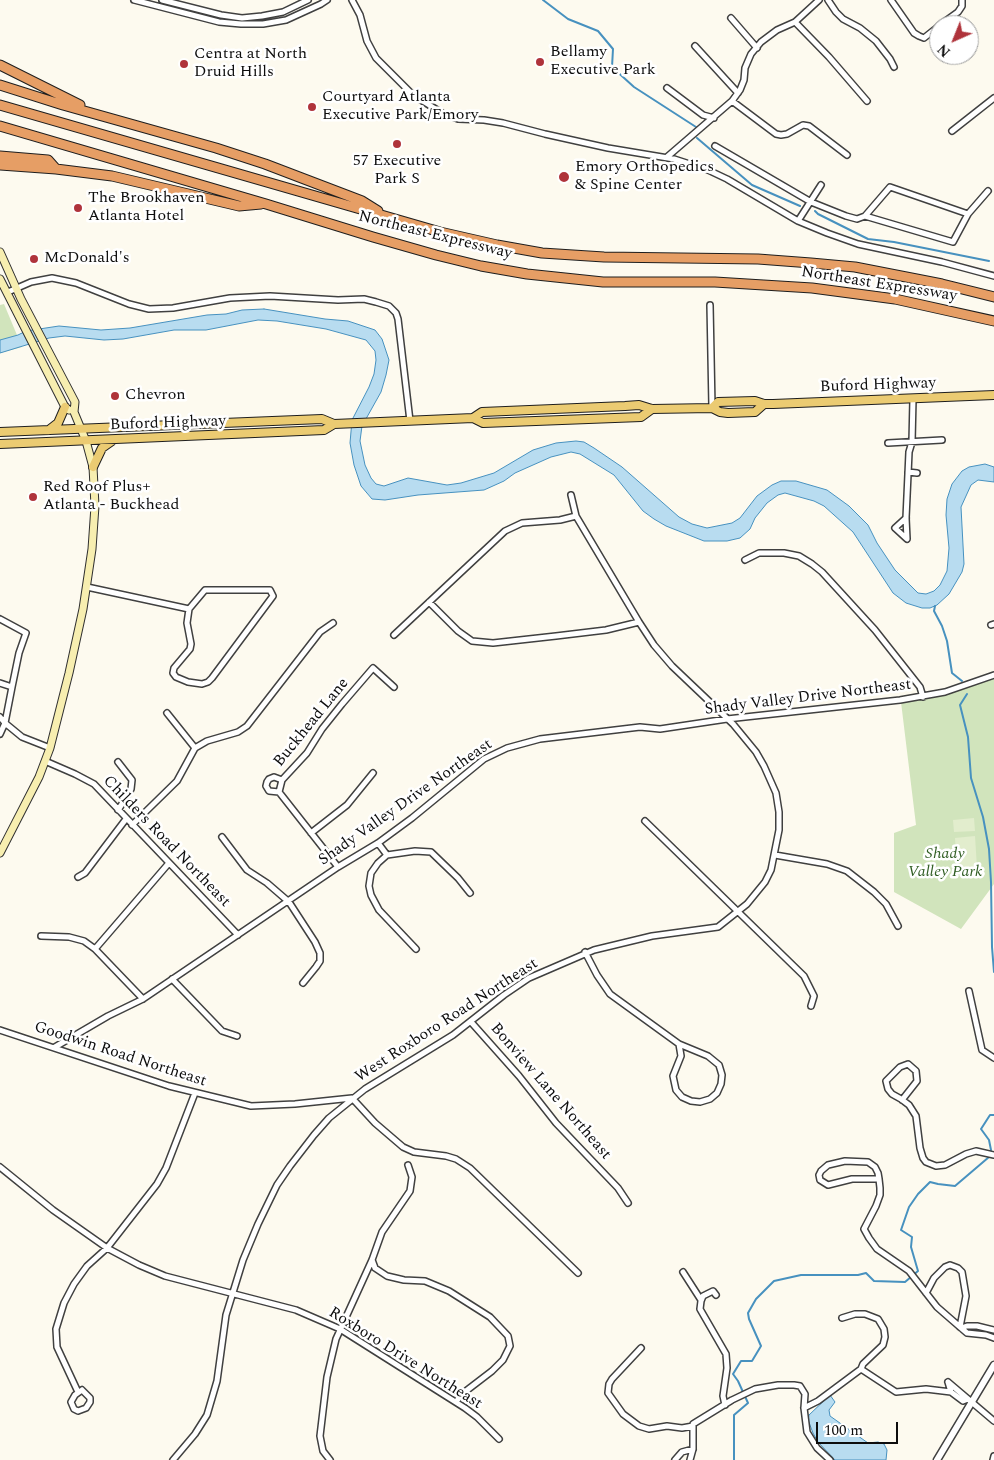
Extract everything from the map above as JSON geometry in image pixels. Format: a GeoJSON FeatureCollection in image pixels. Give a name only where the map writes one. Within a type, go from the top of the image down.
{"type":"FeatureCollection","features":[{"type":"Feature","properties":{"kind":"highway"},"geometry":{"type":"LineString","coordinates":[[0,65],[62,97],[115,119]]}},
{"type":"Feature","properties":{"kind":"highway"},"geometry":{"type":"LineString","coordinates":[[0,85],[265,164],[362,201],[384,216]]}},
{"type":"Feature","properties":{"kind":"highway","name":"Northeast Expressway"},"geometry":{"type":"LineString","coordinates":[[0,105],[384,216],[497,245],[542,253],[604,257],[758,259],[811,262],[855,267],[942,284],[994,297]]}},
{"type":"Feature","properties":{"kind":"highway","name":"Northeast Expressway"},"geometry":{"type":"LineString","coordinates":[[0,126],[436,255],[481,266],[527,274],[603,282],[716,282],[812,288],[895,299],[994,321]]}},
{"type":"Feature","properties":{"kind":"highway"},"geometry":{"type":"LineString","coordinates":[[0,156],[48,160],[56,169]]}},
{"type":"Feature","properties":{"kind":"highway"},"geometry":{"type":"LineString","coordinates":[[0,165],[56,169],[131,180],[239,206],[266,204]]}},
{"type":"Feature","properties":{"kind":"main road"},"geometry":{"type":"LineString","coordinates":[[0,252],[29,314],[75,402],[74,412],[86,441],[93,467],[95,506],[92,549],[86,587],[69,673],[50,748],[39,777],[1,850]]}},
{"type":"Feature","properties":{"kind":"main road"},"geometry":{"type":"LineString","coordinates":[[0,279],[65,407],[74,412]]}},
{"type":"Feature","properties":{"kind":"main road","name":"Buford Highway"},"geometry":{"type":"LineString","coordinates":[[712,408],[718,402],[755,401],[764,404],[994,395]]}},
{"type":"Feature","properties":{"kind":"main road","name":"Buford Highway"},"geometry":{"type":"LineString","coordinates":[[473,418],[482,412],[639,405],[652,410],[712,408],[728,413],[756,412],[764,404]]}},
{"type":"Feature","properties":{"kind":"main road"},"geometry":{"type":"LineString","coordinates":[[49,430],[60,421],[65,407]]}},
{"type":"Feature","properties":{"kind":"main road","name":"Buford Highway"},"geometry":{"type":"LineString","coordinates":[[0,432],[322,419],[334,424],[473,418],[483,423],[641,417],[652,410]]}},
{"type":"Feature","properties":{"kind":"main road","name":"Buford Highway"},"geometry":{"type":"LineString","coordinates":[[0,444],[324,430],[334,424]]}},
{"type":"Feature","properties":{"kind":"main road"},"geometry":{"type":"LineString","coordinates":[[93,467],[102,448],[114,440]]}},
{"type":"Feature","properties":{"kind":"street"},"geometry":{"type":"LineString","coordinates":[[134,0],[219,22],[241,24],[264,24],[286,20],[327,0]]}},
{"type":"Feature","properties":{"kind":"street"},"geometry":{"type":"LineString","coordinates":[[162,0],[221,15],[242,18],[283,12],[308,0]]}},
{"type":"Feature","properties":{"kind":"street"},"geometry":{"type":"LineString","coordinates":[[352,0],[360,15],[367,41],[376,58],[414,95],[442,113],[458,118],[503,123],[608,148],[668,158],[708,170],[727,179],[798,221],[827,233],[858,244],[942,262],[994,276]]}},
{"type":"Feature","properties":{"kind":"street"},"geometry":{"type":"LineString","coordinates":[[668,158],[732,101],[744,80],[751,54],[777,30],[795,22],[819,0]]}},
{"type":"Feature","properties":{"kind":"street"},"geometry":{"type":"LineString","coordinates":[[828,0],[843,19],[860,28],[876,41],[894,67]]}},
{"type":"Feature","properties":{"kind":"street"},"geometry":{"type":"LineString","coordinates":[[891,0],[914,33],[924,38],[929,34]]}},
{"type":"Feature","properties":{"kind":"street"},"geometry":{"type":"LineString","coordinates":[[954,15],[962,6],[962,0]]}},
{"type":"Feature","properties":{"kind":"street"},"geometry":{"type":"LineString","coordinates":[[731,18],[757,48]]}},
{"type":"Feature","properties":{"kind":"street"},"geometry":{"type":"LineString","coordinates":[[795,22],[829,57],[867,102]]}},
{"type":"Feature","properties":{"kind":"street"},"geometry":{"type":"LineString","coordinates":[[695,46],[738,93]]}},
{"type":"Feature","properties":{"kind":"street"},"geometry":{"type":"LineString","coordinates":[[668,88],[703,115],[714,118]]}},
{"type":"Feature","properties":{"kind":"street"},"geometry":{"type":"LineString","coordinates":[[952,131],[994,98]]}},
{"type":"Feature","properties":{"kind":"street"},"geometry":{"type":"LineString","coordinates":[[732,101],[776,134],[787,134],[803,125],[809,126],[847,155]]}},
{"type":"Feature","properties":{"kind":"street"},"geometry":{"type":"LineString","coordinates":[[715,146],[811,202],[846,216],[857,218],[865,216],[953,242],[968,214],[988,191]]}},
{"type":"Feature","properties":{"kind":"street"},"geometry":{"type":"LineString","coordinates":[[798,221],[821,185]]}},
{"type":"Feature","properties":{"kind":"street"},"geometry":{"type":"LineString","coordinates":[[865,216],[890,187],[968,214]]}},
{"type":"Feature","properties":{"kind":"street"},"geometry":{"type":"LineString","coordinates":[[8,292],[42,279],[76,283],[129,304],[149,309],[173,308],[230,298],[270,296],[364,300],[383,304],[389,306],[396,313],[398,319],[410,421]]}},
{"type":"Feature","properties":{"kind":"street"},"geometry":{"type":"LineString","coordinates":[[710,305],[712,408]]}},
{"type":"Feature","properties":{"kind":"street"},"geometry":{"type":"LineString","coordinates":[[906,518],[909,452],[912,442],[913,399]]}},
{"type":"Feature","properties":{"kind":"street"},"geometry":{"type":"LineString","coordinates":[[888,443],[942,440]]}},
{"type":"Feature","properties":{"kind":"street"},"geometry":{"type":"LineString","coordinates":[[908,472],[917,473]]}},
{"type":"Feature","properties":{"kind":"street","name":"West Roxboro Road Northeast"},"geometry":{"type":"LineString","coordinates":[[173,1460],[195,1434],[207,1415],[217,1381],[223,1328],[232,1293],[258,1224],[277,1185],[329,1118],[352,1098],[446,1040],[529,978],[586,952],[652,936],[712,928],[723,924],[738,912],[765,882],[771,870],[775,855],[779,820],[776,793],[769,776],[756,752],[727,719],[672,666],[654,644],[576,516],[571,495]]}},
{"type":"Feature","properties":{"kind":"street"},"geometry":{"type":"LineString","coordinates":[[394,635],[505,531],[522,523],[560,520],[576,516]]}},
{"type":"Feature","properties":{"kind":"street"},"geometry":{"type":"LineString","coordinates":[[745,560],[759,553],[784,553],[799,556],[812,564],[832,582],[875,630],[920,687],[923,696]]}},
{"type":"Feature","properties":{"kind":"street"},"geometry":{"type":"LineString","coordinates":[[86,587],[189,609]]}},
{"type":"Feature","properties":{"kind":"street"},"geometry":{"type":"LineString","coordinates":[[205,590],[270,590],[272,596],[212,678],[202,684],[188,682],[176,677],[173,673],[174,668],[190,649],[191,644],[187,623],[189,609],[205,590]]}},
{"type":"Feature","properties":{"kind":"street"},"geometry":{"type":"LineString","coordinates":[[429,602],[458,631],[472,641],[493,643],[556,636],[606,630],[639,622]]}},
{"type":"Feature","properties":{"kind":"street"},"geometry":{"type":"LineString","coordinates":[[0,619],[26,633],[19,653],[5,723],[0,734]]}},
{"type":"Feature","properties":{"kind":"street"},"geometry":{"type":"LineString","coordinates":[[132,826],[177,781],[195,748],[207,741],[238,732],[247,726],[320,632],[333,623]]}},
{"type":"Feature","properties":{"kind":"street","name":"Buckhead Lane"},"geometry":{"type":"LineString","coordinates":[[338,868],[280,792],[282,780],[307,754],[322,729],[373,668],[394,687]]}},
{"type":"Feature","properties":{"kind":"street","name":"Shady Valley Drive Northeast"},"geometry":{"type":"LineString","coordinates":[[55,1047],[108,1016],[143,999],[378,843],[412,818],[484,759],[507,748],[540,739],[640,726],[660,729],[727,719],[923,696],[967,685],[994,675]]}},
{"type":"Feature","properties":{"kind":"street"},"geometry":{"type":"LineString","coordinates":[[0,683],[12,687]]}},
{"type":"Feature","properties":{"kind":"street"},"geometry":{"type":"LineString","coordinates":[[167,713],[195,748]]}},
{"type":"Feature","properties":{"kind":"street"},"geometry":{"type":"LineString","coordinates":[[0,717],[22,737],[50,748]]}},
{"type":"Feature","properties":{"kind":"street","name":"Childers Road Northeast"},"geometry":{"type":"LineString","coordinates":[[45,761],[94,784],[238,935]]}},
{"type":"Feature","properties":{"kind":"street"},"geometry":{"type":"LineString","coordinates":[[118,762],[132,780],[130,788],[118,810]]}},
{"type":"Feature","properties":{"kind":"street"},"geometry":{"type":"LineString","coordinates":[[311,832],[347,805],[373,773]]}},
{"type":"Feature","properties":{"kind":"street"},"geometry":{"type":"LineString","coordinates":[[280,792],[269,791],[266,786],[269,779],[274,777],[282,780]]}},
{"type":"Feature","properties":{"kind":"street"},"geometry":{"type":"LineString","coordinates":[[78,877],[85,873],[126,819]]}},
{"type":"Feature","properties":{"kind":"street"},"geometry":{"type":"LineString","coordinates":[[645,822],[804,976],[814,996],[811,1006]]}},
{"type":"Feature","properties":{"kind":"street"},"geometry":{"type":"LineString","coordinates":[[222,837],[247,870],[267,883],[289,902],[315,942],[320,953],[320,961],[302,983]]}},
{"type":"Feature","properties":{"kind":"street"},"geometry":{"type":"LineString","coordinates":[[378,843],[387,855]]}},
{"type":"Feature","properties":{"kind":"street"},"geometry":{"type":"LineString","coordinates":[[416,949],[379,910],[371,895],[369,886],[371,873],[378,863],[387,855],[415,851],[431,852],[458,878],[470,893]]}},
{"type":"Feature","properties":{"kind":"street"},"geometry":{"type":"LineString","coordinates":[[775,855],[827,864],[847,871],[886,904],[898,926]]}},
{"type":"Feature","properties":{"kind":"street"},"geometry":{"type":"LineString","coordinates":[[94,949],[169,862]]}},
{"type":"Feature","properties":{"kind":"street"},"geometry":{"type":"LineString","coordinates":[[42,936],[69,936],[84,941],[143,999]]}},
{"type":"Feature","properties":{"kind":"street"},"geometry":{"type":"LineString","coordinates":[[586,952],[597,975],[610,994],[679,1044],[708,1056],[719,1065],[722,1075],[721,1084],[717,1093],[710,1099],[700,1102],[691,1101],[682,1097],[676,1090],[673,1076],[680,1056],[679,1044]]}},
{"type":"Feature","properties":{"kind":"street"},"geometry":{"type":"LineString","coordinates":[[172,979],[222,1031],[237,1036]]}},
{"type":"Feature","properties":{"kind":"street"},"geometry":{"type":"LineString","coordinates":[[969,991],[982,1050],[994,1058]]}},
{"type":"Feature","properties":{"kind":"street","name":"Bonview Lane Northeast"},"geometry":{"type":"LineString","coordinates":[[471,1022],[519,1076],[556,1123],[618,1188],[628,1203]]}},
{"type":"Feature","properties":{"kind":"street","name":"Goodwin Road Northeast"},"geometry":{"type":"LineString","coordinates":[[0,1030],[169,1086],[251,1106],[352,1098]]}},
{"type":"Feature","properties":{"kind":"street"},"geometry":{"type":"LineString","coordinates":[[902,1100],[918,1081],[916,1071],[908,1064],[900,1067],[886,1081],[888,1089],[902,1100],[909,1105],[916,1116],[920,1148],[926,1162],[936,1166],[976,1151],[994,1155]]}},
{"type":"Feature","properties":{"kind":"street"},"geometry":{"type":"LineString","coordinates":[[78,1392],[57,1347],[56,1329],[64,1303],[74,1284],[87,1266],[107,1248],[140,1207],[166,1168],[195,1093]]}},
{"type":"Feature","properties":{"kind":"street"},"geometry":{"type":"LineString","coordinates":[[352,1098],[375,1123],[403,1147],[414,1152],[456,1159],[470,1168],[578,1273]]}},
{"type":"Feature","properties":{"kind":"street"},"geometry":{"type":"LineString","coordinates":[[879,1179],[852,1179],[828,1185],[820,1180],[819,1176],[821,1171],[828,1165],[845,1161],[868,1162],[875,1167],[878,1173],[879,1179],[880,1194],[864,1230],[877,1248],[909,1271],[937,1307],[960,1328],[967,1333],[994,1338]]}},
{"type":"Feature","properties":{"kind":"street"},"geometry":{"type":"LineString","coordinates":[[330,1460],[323,1451],[320,1436],[327,1377],[336,1339],[372,1260],[382,1232],[410,1191],[412,1177],[408,1165]]}},
{"type":"Feature","properties":{"kind":"street","name":"Roxboro Drive Northeast"},"geometry":{"type":"LineString","coordinates":[[0,1167],[53,1210],[107,1248],[139,1266],[165,1276],[296,1310],[340,1330],[456,1402],[477,1417],[499,1439]]}},
{"type":"Feature","properties":{"kind":"street"},"geometry":{"type":"LineString","coordinates":[[372,1260],[375,1268],[387,1276],[404,1280],[425,1281],[449,1291],[490,1317],[508,1336],[510,1346],[503,1360],[456,1402]]}},
{"type":"Feature","properties":{"kind":"street"},"geometry":{"type":"LineString","coordinates":[[926,1293],[934,1278],[945,1267],[950,1265],[962,1272],[966,1296],[960,1328]]}},
{"type":"Feature","properties":{"kind":"street"},"geometry":{"type":"LineString","coordinates":[[683,1272],[701,1300]]}},
{"type":"Feature","properties":{"kind":"street"},"geometry":{"type":"LineString","coordinates":[[716,1295],[713,1291],[703,1296],[700,1309],[726,1354],[727,1368],[722,1396],[725,1405]]}},
{"type":"Feature","properties":{"kind":"street"},"geometry":{"type":"LineString","coordinates":[[804,1408],[818,1401],[861,1369],[863,1364],[883,1345],[884,1329],[878,1319],[865,1314],[855,1314],[842,1318]]}},
{"type":"Feature","properties":{"kind":"street"},"geometry":{"type":"LineString","coordinates":[[960,1328],[967,1326],[994,1330]]}},
{"type":"Feature","properties":{"kind":"street"},"geometry":{"type":"LineString","coordinates":[[986,1335],[988,1328]]}},
{"type":"Feature","properties":{"kind":"street"},"geometry":{"type":"LineString","coordinates":[[641,1348],[612,1379],[609,1384],[608,1393],[623,1414],[643,1428],[693,1426]]}},
{"type":"Feature","properties":{"kind":"street"},"geometry":{"type":"LineString","coordinates":[[937,1460],[969,1400],[994,1365]]}},
{"type":"Feature","properties":{"kind":"street"},"geometry":{"type":"LineString","coordinates":[[861,1369],[896,1392],[926,1389],[956,1393],[969,1400],[994,1421]]}},
{"type":"Feature","properties":{"kind":"street"},"geometry":{"type":"LineString","coordinates":[[690,1460],[693,1448],[693,1424],[732,1400],[755,1389],[778,1384],[800,1386],[805,1394],[804,1408],[807,1432],[818,1448],[830,1460]]}},
{"type":"Feature","properties":{"kind":"street"},"geometry":{"type":"LineString","coordinates":[[675,1460],[682,1452],[693,1448]]}},
{"type":"Feature","properties":{"kind":"street"},"geometry":{"type":"LineString","coordinates":[[993,1460],[994,1456]]}},
{"type":"Feature","properties":{"kind":"green space"},"geometry":{"type":"Polygon","coordinates":[[[4,304],[22,347],[0,353],[0,305],[4,304]]]}},
{"type":"Feature","properties":{"kind":"green space","name":"Shady Valley Park"},"geometry":{"type":"Polygon","coordinates":[[[994,674],[994,884],[961,929],[894,892],[894,833],[916,825],[901,702],[994,674]]]}},
{"type":"Feature","properties":{"kind":"green space"},"geometry":{"type":"Polygon","coordinates":[[[974,818],[975,831],[954,832],[953,820],[974,818]]]}},
{"type":"Feature","properties":{"kind":"green space"},"geometry":{"type":"Polygon","coordinates":[[[975,836],[977,868],[957,869],[955,838],[975,836]]]}},
{"type":"Feature","properties":{"kind":"water"},"geometry":{"type":"Polygon","coordinates":[[[264,309],[348,321],[375,330],[382,339],[389,360],[386,375],[381,392],[362,426],[360,441],[365,465],[371,478],[376,484],[384,486],[408,478],[447,485],[461,483],[494,473],[533,450],[556,443],[584,442],[622,467],[679,517],[692,524],[707,528],[732,523],[740,518],[757,496],[772,485],[781,481],[796,481],[827,490],[849,506],[868,525],[877,543],[895,570],[918,593],[926,594],[934,591],[940,585],[947,571],[949,548],[946,515],[947,499],[952,484],[962,471],[969,467],[985,464],[994,467],[994,482],[978,480],[971,485],[961,507],[964,564],[962,572],[949,594],[937,605],[930,608],[922,608],[906,603],[893,593],[853,532],[824,506],[814,501],[785,493],[778,495],[767,503],[755,518],[750,529],[740,538],[727,541],[704,541],[666,526],[643,511],[614,475],[580,454],[571,452],[551,457],[515,473],[504,481],[484,490],[418,495],[385,500],[372,499],[361,486],[354,465],[350,443],[352,420],[374,374],[375,351],[366,340],[326,329],[277,321],[258,320],[206,330],[174,330],[123,339],[104,340],[65,336],[49,338],[0,353],[0,340],[26,331],[59,326],[101,330],[130,328],[242,310],[264,309]]]}},
{"type":"Feature","properties":{"kind":"water"},"geometry":{"type":"Polygon","coordinates":[[[830,1395],[835,1402],[829,1410],[830,1416],[868,1443],[878,1442],[884,1444],[887,1450],[886,1460],[835,1460],[818,1442],[808,1420],[809,1415],[830,1395]]]}},
{"type":"Feature","properties":{"kind":"waterway"},"geometry":{"type":"LineString","coordinates":[[543,0],[568,19],[598,31],[613,49],[612,67],[634,87],[696,127]]}},
{"type":"Feature","properties":{"kind":"waterway"},"geometry":{"type":"LineString","coordinates":[[697,138],[752,185],[800,206]]}},
{"type":"Feature","properties":{"kind":"waterway"},"geometry":{"type":"LineString","coordinates":[[815,211],[868,239],[894,242],[989,261]]}},
{"type":"Feature","properties":{"kind":"waterway"},"geometry":{"type":"LineString","coordinates":[[935,606],[934,611],[947,641],[952,673],[962,681]]}},
{"type":"Feature","properties":{"kind":"waterway"},"geometry":{"type":"LineString","coordinates":[[967,694],[960,705],[968,737],[971,778],[983,817],[989,849],[994,972]]}},
{"type":"Feature","properties":{"kind":"waterway"},"geometry":{"type":"LineString","coordinates":[[734,1460],[734,1415],[748,1403],[733,1374],[741,1361],[752,1361],[761,1346],[748,1313],[756,1299],[774,1281],[801,1275],[858,1275],[866,1273],[874,1281],[905,1282],[918,1271],[911,1247],[912,1237],[901,1230],[909,1207],[930,1182],[955,1186],[989,1157],[991,1150],[989,1140],[981,1129],[990,1115],[994,1115]]}},
{"type":"Feature","properties":{"kind":"place","name":"Bellamy Executive Park"},"geometry":{"type":"Point","coordinates":[540,62]}},
{"type":"Feature","properties":{"kind":"place","name":"Centra at North Druid Hills"},"geometry":{"type":"Point","coordinates":[184,64]}},
{"type":"Feature","properties":{"kind":"place","name":"Courtyard Atlanta Executive Park/Emory"},"geometry":{"type":"Point","coordinates":[312,107]}},
{"type":"Feature","properties":{"kind":"place","name":"57 Executive Park S"},"geometry":{"type":"Point","coordinates":[397,144]}},
{"type":"Feature","properties":{"kind":"place","name":"Emory Orthopedics & Spine Center"},"geometry":{"type":"Point","coordinates":[564,177]}},
{"type":"Feature","properties":{"kind":"place","name":"The Brookhaven Atlanta Hotel"},"geometry":{"type":"Point","coordinates":[78,208]}},
{"type":"Feature","properties":{"kind":"place","name":"McDonald's"},"geometry":{"type":"Point","coordinates":[34,259]}},
{"type":"Feature","properties":{"kind":"place","name":"Chevron"},"geometry":{"type":"Point","coordinates":[115,396]}},
{"type":"Feature","properties":{"kind":"place","name":"Red Roof Plus+ Atlanta - Buckhead"},"geometry":{"type":"Point","coordinates":[33,497]}}]}
